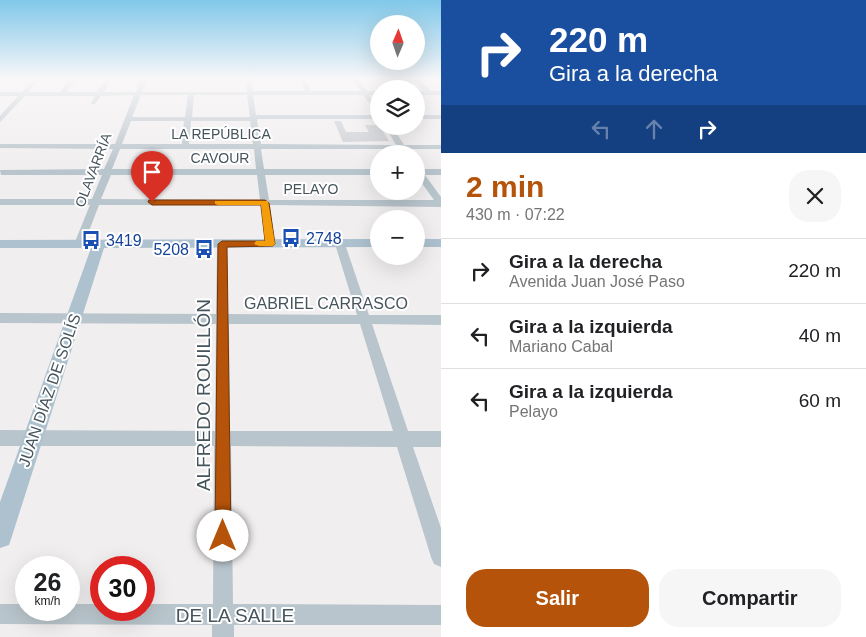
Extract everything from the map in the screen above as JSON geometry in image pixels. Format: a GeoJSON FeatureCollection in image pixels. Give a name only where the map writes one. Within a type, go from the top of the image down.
{"type":"FeatureCollection","features":[{"type":"Feature","properties":{"kind":"main road"},"geometry":{"type":"LineString","coordinates":[[425,243],[441,243]]}},
{"type":"Feature","properties":{"kind":"main road"},"geometry":{"type":"LineString","coordinates":[[0,244],[370,244]]}},
{"type":"Feature","properties":{"kind":"main road","name":"JUAN DÍAZ DE SOLÍS"},"geometry":{"type":"LineString","coordinates":[[0,536],[99,244]]}},
{"type":"Feature","properties":{"kind":"street"},"geometry":{"type":"LineString","coordinates":[[1,118],[10,109]]}},
{"type":"Feature","properties":{"kind":"street","name":"OLAVARRÍA"},"geometry":{"type":"LineString","coordinates":[[79,244],[132,109]]}},
{"type":"Feature","properties":{"kind":"street"},"geometry":{"type":"LineString","coordinates":[[186,146],[190,109]]}},
{"type":"Feature","properties":{"kind":"street"},"geometry":{"type":"LineString","coordinates":[[252,109],[270,244]]}},
{"type":"Feature","properties":{"kind":"street"},"geometry":{"type":"LineString","coordinates":[[128,119],[370,117]]}},
{"type":"Feature","properties":{"kind":"street"},"geometry":{"type":"LineString","coordinates":[[425,117],[441,117]]}},
{"type":"Feature","properties":{"kind":"street","name":"LA REPÚBLICA"},"geometry":{"type":"LineString","coordinates":[[0,146],[257,146],[370,149]]}},
{"type":"Feature","properties":{"kind":"street","name":"LA REPÚBLICA"},"geometry":{"type":"LineString","coordinates":[[425,148],[441,147]]}},
{"type":"Feature","properties":{"kind":"street"},"geometry":{"type":"LineString","coordinates":[[425,171],[441,172]]}},
{"type":"Feature","properties":{"kind":"street","name":"CAVOUR"},"geometry":{"type":"LineString","coordinates":[[2,172],[370,172]]}},
{"type":"Feature","properties":{"kind":"street"},"geometry":{"type":"LineString","coordinates":[[425,182],[441,204]]}},
{"type":"Feature","properties":{"kind":"street","name":"PELAYO"},"geometry":{"type":"LineString","coordinates":[[0,202],[441,204]]}},
{"type":"Feature","properties":{"kind":"street","name":"ALFREDO ROUILLÓN"},"geometry":{"type":"LineString","coordinates":[[222,244],[223,637]]}},
{"type":"Feature","properties":{"kind":"street"},"geometry":{"type":"LineString","coordinates":[[340,244],[441,557]]}},
{"type":"Feature","properties":{"kind":"street","name":"GABRIEL CARRASCO"},"geometry":{"type":"LineString","coordinates":[[0,318],[441,320]]}},
{"type":"Feature","properties":{"kind":"street"},"geometry":{"type":"LineString","coordinates":[[0,438],[441,439]]}},
{"type":"Feature","properties":{"kind":"street","name":"DE LA SALLE"},"geometry":{"type":"LineString","coordinates":[[0,614],[441,615]]}},
{"type":"Feature","properties":{"kind":"building"},"geometry":{"type":"Polygon","coordinates":[[[334,121],[341,121],[346,132],[369,132],[365,125],[370,125],[370,135],[385,135],[389,141],[343,142],[334,121]]]}},
{"type":"Feature","properties":{"kind":"slow traffic"},"geometry":{"type":"LineString","coordinates":[[218,203],[265,203],[270,244],[259,244]]}},
{"type":"Feature","properties":{"kind":"place","name":"2748"},"geometry":{"type":"Point","coordinates":[291,238]}},
{"type":"Feature","properties":{"kind":"place","name":"3419"},"geometry":{"type":"Point","coordinates":[91,240]}},
{"type":"Feature","properties":{"kind":"place","name":"5208"},"geometry":{"type":"Point","coordinates":[204,249]}},
{"type":"Feature","properties":{"kind":"route"},"geometry":{"type":"LineString","coordinates":[[152,202],[265,203],[270,244],[222,244],[223,536]]}}]}
